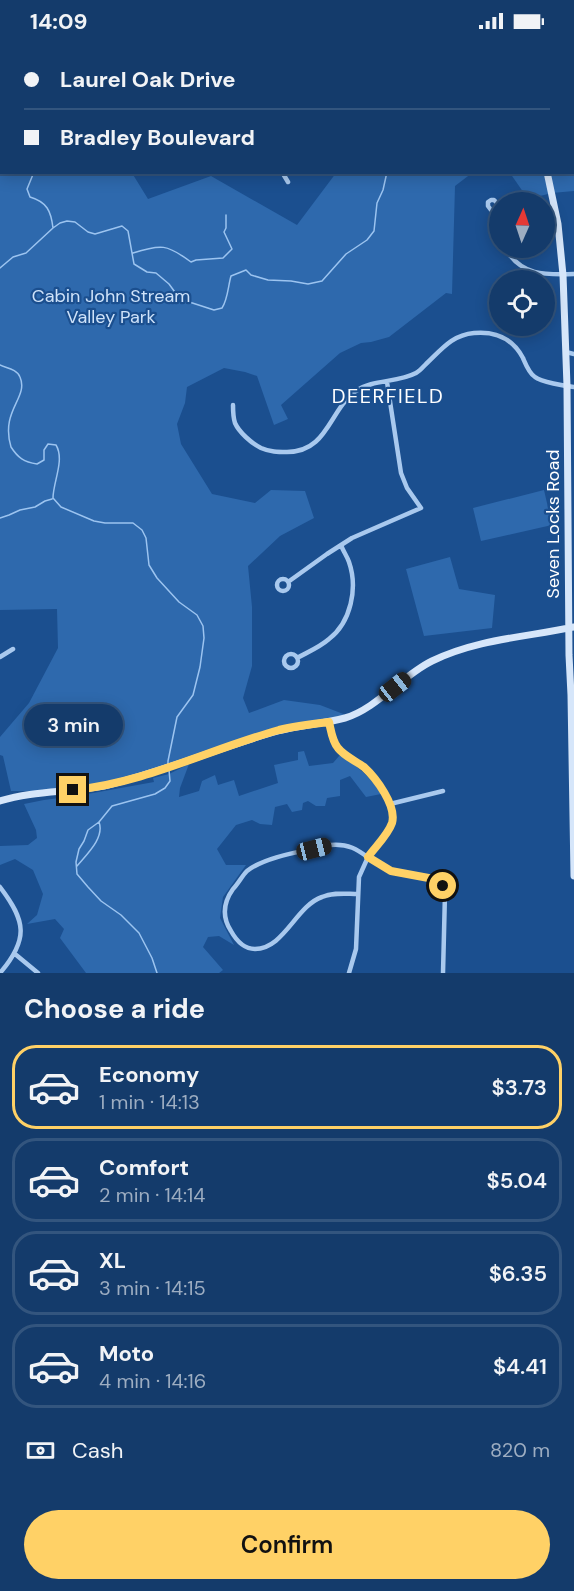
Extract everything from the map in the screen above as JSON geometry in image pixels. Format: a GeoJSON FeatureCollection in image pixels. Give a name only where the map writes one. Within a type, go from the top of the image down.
{"type":"FeatureCollection","features":[{"type":"Feature","properties":{"kind":"main road","name":"Seven Locks Road"},"geometry":{"type":"LineString","coordinates":[[547,174],[560,232],[570,353],[574,876]]}},
{"type":"Feature","properties":{"kind":"main road"},"geometry":{"type":"LineString","coordinates":[[0,801],[33,794],[106,785],[148,774],[280,730],[347,717],[378,700],[420,668],[447,654],[513,637],[572,628]]}},
{"type":"Feature","properties":{"kind":"street"},"geometry":{"type":"LineString","coordinates":[[283,174],[288,182]]}},
{"type":"Feature","properties":{"kind":"street"},"geometry":{"type":"LineString","coordinates":[[512,258],[516,263],[537,274],[574,274]]}},
{"type":"Feature","properties":{"kind":"street"},"geometry":{"type":"LineString","coordinates":[[233,405],[235,423],[246,437],[267,450],[292,452],[310,446],[319,439],[352,393],[369,384],[387,382],[418,372],[453,338],[483,332],[512,342],[534,377],[544,382],[571,387]]}},
{"type":"Feature","properties":{"kind":"street"},"geometry":{"type":"LineString","coordinates":[[288,582],[352,538],[421,508],[407,488],[401,473],[387,382]]}},
{"type":"Feature","properties":{"kind":"street"},"geometry":{"type":"LineString","coordinates":[[297,658],[331,638],[350,609],[353,579],[349,562],[340,545]]}},
{"type":"Feature","properties":{"kind":"street"},"geometry":{"type":"LineString","coordinates":[[0,657],[13,649]]}},
{"type":"Feature","properties":{"kind":"street"},"geometry":{"type":"LineString","coordinates":[[329,722],[337,747],[370,773],[381,788],[393,813],[390,828],[368,857],[359,877],[356,949],[349,973]]}},
{"type":"Feature","properties":{"kind":"street"},"geometry":{"type":"LineString","coordinates":[[390,804],[443,791]]}},
{"type":"Feature","properties":{"kind":"street"},"geometry":{"type":"LineString","coordinates":[[358,894],[333,894],[321,897],[307,906],[276,941],[265,948],[250,948],[240,944],[227,925],[224,915],[224,907],[230,894],[246,872],[258,864],[330,845],[349,846],[391,871],[434,879],[443,886],[443,973]]}},
{"type":"Feature","properties":{"kind":"street"},"geometry":{"type":"LineString","coordinates":[[0,887],[18,914],[21,924],[18,948],[0,973]]}},
{"type":"Feature","properties":{"kind":"street"},"geometry":{"type":"LineString","coordinates":[[15,954],[38,973]]}},
{"type":"Feature","properties":{"kind":"green space","name":"Cabin John Stream Valley Park"},"geometry":{"type":"Polygon","coordinates":[[[0,174],[133,174],[148,199],[211,176],[297,225],[335,174],[471,174],[455,186],[452,294],[446,293],[389,337],[361,343],[340,353],[281,405],[288,419],[274,425],[257,376],[224,368],[187,387],[185,403],[177,424],[181,444],[212,494],[255,503],[271,490],[305,491],[314,518],[280,536],[248,566],[252,607],[252,666],[243,698],[249,713],[284,700],[320,705],[346,715],[296,725],[148,774],[61,791],[11,791],[3,756],[0,755],[0,737],[29,703],[58,648],[57,609],[0,610],[0,174]]]}},
{"type":"Feature","properties":{"kind":"green space"},"geometry":{"type":"Polygon","coordinates":[[[511,174],[574,174],[574,191],[523,192],[511,174]]]}},
{"type":"Feature","properties":{"kind":"green space"},"geometry":{"type":"Polygon","coordinates":[[[544,490],[552,525],[481,541],[473,508],[544,490]]]}},
{"type":"Feature","properties":{"kind":"green space"},"geometry":{"type":"Polygon","coordinates":[[[450,557],[459,589],[495,595],[492,628],[424,636],[406,569],[450,557]]]}},
{"type":"Feature","properties":{"kind":"green space"},"geometry":{"type":"Polygon","coordinates":[[[304,751],[309,766],[333,763],[340,755],[363,772],[381,794],[366,797],[350,776],[340,780],[340,796],[327,798],[325,806],[316,806],[308,801],[303,803],[302,810],[292,812],[287,804],[275,807],[272,825],[260,824],[252,820],[236,825],[217,849],[226,865],[246,865],[223,897],[220,918],[234,945],[219,936],[208,937],[203,947],[223,970],[219,973],[86,973],[60,938],[64,929],[55,919],[27,924],[37,915],[43,894],[33,870],[15,859],[0,865],[0,846],[28,845],[37,838],[36,830],[24,804],[154,782],[153,778],[169,774],[189,764],[179,797],[199,791],[202,781],[215,775],[218,785],[234,780],[239,796],[278,783],[274,765],[298,760],[298,752],[304,751]]]}},
{"type":"Feature","properties":{"kind":"waterway"},"geometry":{"type":"LineString","coordinates":[[33,174],[27,189],[30,197],[47,208],[53,228]]}},
{"type":"Feature","properties":{"kind":"waterway"},"geometry":{"type":"LineString","coordinates":[[0,268],[13,257],[26,253],[60,223],[75,222],[88,232],[95,234],[122,226],[128,231],[134,264],[147,272],[156,273],[169,284],[180,299],[214,310],[222,308],[227,297],[231,276],[246,270],[251,275],[268,280],[308,284],[322,281],[346,254],[367,240],[374,231],[377,203],[387,174]]}},
{"type":"Feature","properties":{"kind":"waterway"},"geometry":{"type":"LineString","coordinates":[[133,253],[164,247],[191,262],[223,258],[232,249],[224,232],[226,215]]}},
{"type":"Feature","properties":{"kind":"waterway"},"geometry":{"type":"LineString","coordinates":[[0,365],[16,372],[22,385],[9,423],[11,447],[14,451],[22,459],[37,464],[44,460],[44,450],[48,444],[56,445],[59,464],[53,498],[61,507],[94,521],[133,523],[142,530],[146,538],[149,565],[157,578],[179,602],[197,615],[203,626],[204,638],[200,667],[193,695],[177,717],[168,765]]}},
{"type":"Feature","properties":{"kind":"waterway"},"geometry":{"type":"LineString","coordinates":[[0,518],[52,499]]}},
{"type":"Feature","properties":{"kind":"waterway"},"geometry":{"type":"LineString","coordinates":[[157,973],[139,933],[88,887],[77,874],[76,862],[88,830],[99,822],[112,806],[155,794],[165,788],[170,781],[169,770]]}},
{"type":"Feature","properties":{"kind":"waterway"},"geometry":{"type":"LineString","coordinates":[[77,866],[97,840],[99,822]]}},
{"type":"Feature","properties":{"kind":"district","name":"DEERFIELD"},"geometry":{"type":"Point","coordinates":[388,396]}},
{"type":"Feature","properties":{"kind":"route"},"geometry":{"type":"LineString","coordinates":[[73,790],[106,785],[148,774],[280,730],[329,722],[337,747],[370,773],[381,788],[393,813],[390,828],[368,857],[391,871],[434,879],[443,886]]}}]}
